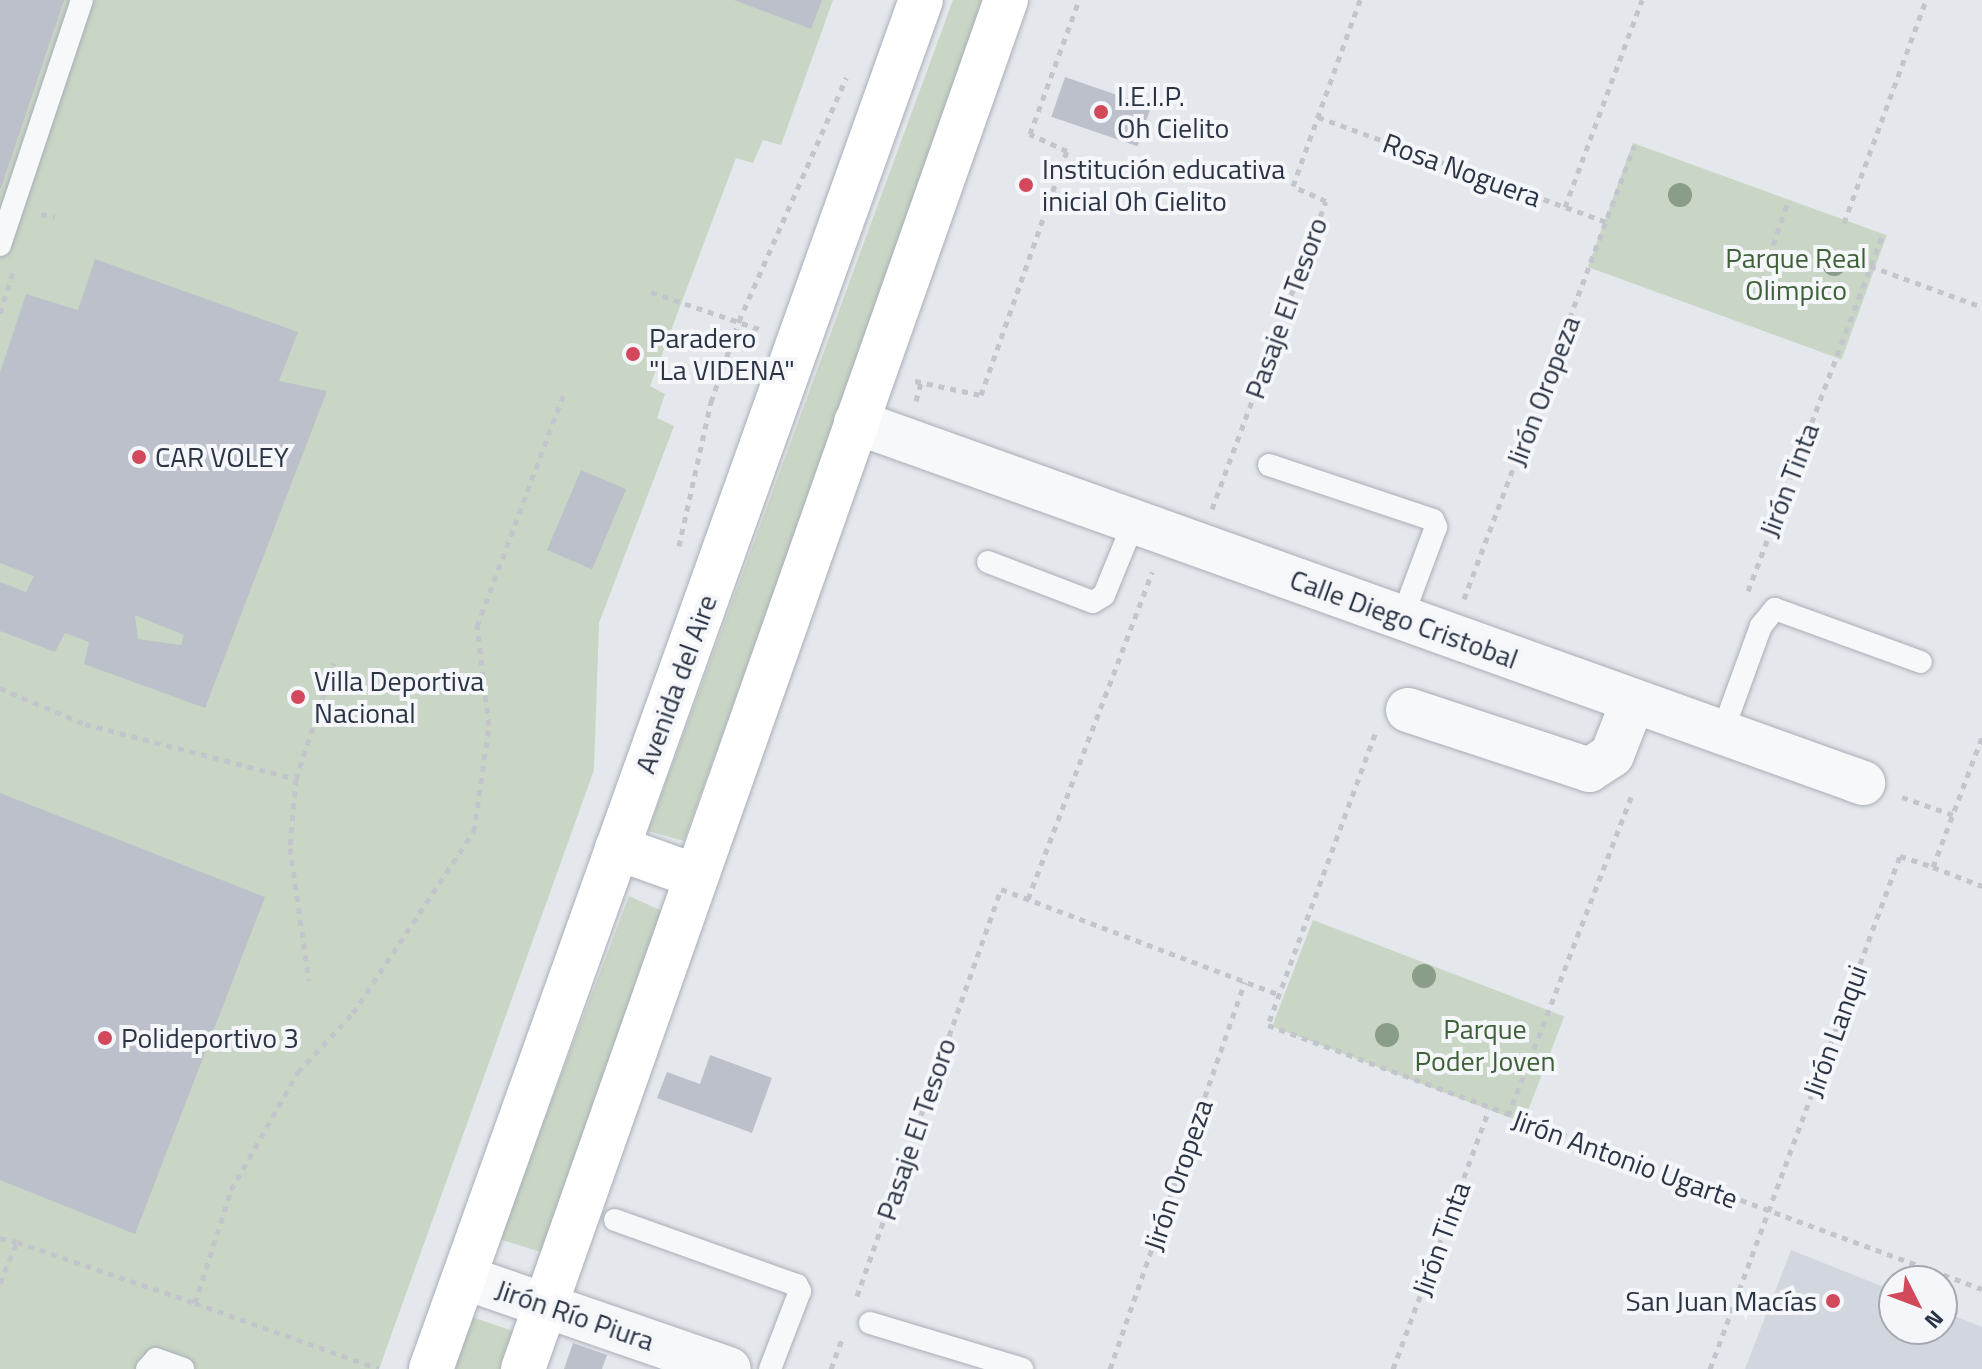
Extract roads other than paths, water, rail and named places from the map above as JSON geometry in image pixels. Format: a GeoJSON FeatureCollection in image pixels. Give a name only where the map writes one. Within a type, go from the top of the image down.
{"type":"FeatureCollection","features":[{"type":"Feature","properties":{"kind":"main road","name":"Avenida del Aire"},"geometry":{"type":"LineString","coordinates":[[431,1369],[921,0]]}},
{"type":"Feature","properties":{"kind":"main road"},"geometry":{"type":"LineString","coordinates":[[523,1369],[1006,0]]}},
{"type":"Feature","properties":{"kind":"main road"},"geometry":{"type":"LineString","coordinates":[[617,848],[695,876]]}},
{"type":"Feature","properties":{"kind":"street","name":"Calle Diego Cristobal"},"geometry":{"type":"LineString","coordinates":[[856,422],[1863,783]]}},
{"type":"Feature","properties":{"kind":"street"},"geometry":{"type":"LineString","coordinates":[[1393,718],[1589,770],[1612,755],[1633,701]]}},
{"type":"Feature","properties":{"kind":"street","name":"Jirón Río Piura"},"geometry":{"type":"LineString","coordinates":[[466,1278],[546,1303],[729,1369]]}},
{"type":"Feature","properties":{"kind":"lane"},"geometry":{"type":"LineString","coordinates":[[0,245],[82,0]]}},
{"type":"Feature","properties":{"kind":"lane"},"geometry":{"type":"LineString","coordinates":[[1269,465],[1433,520],[1436,527],[1402,618]]}},
{"type":"Feature","properties":{"kind":"lane"},"geometry":{"type":"LineString","coordinates":[[988,562],[1093,602],[1167,534]]}},
{"type":"Feature","properties":{"kind":"lane"},"geometry":{"type":"LineString","coordinates":[[1722,733],[1761,626],[1775,609],[1921,662]]}},
{"type":"Feature","properties":{"kind":"lane"},"geometry":{"type":"LineString","coordinates":[[615,1220],[797,1285],[800,1291],[770,1369]]}},
{"type":"Feature","properties":{"kind":"lane"},"geometry":{"type":"LineString","coordinates":[[857,1319],[1022,1369]]}},
{"type":"Feature","properties":{"kind":"lane"},"geometry":{"type":"LineString","coordinates":[[147,1369],[156,1359],[183,1369]]}},
{"type":"Feature","properties":{"kind":"place","name":"I.E.I.P. Oh Cielito"},"geometry":{"type":"Point","coordinates":[1101,112]}},
{"type":"Feature","properties":{"kind":"place","name":"Institución educativa inicial Oh Cielito"},"geometry":{"type":"Point","coordinates":[1026,185]}},
{"type":"Feature","properties":{"kind":"place","name":"Paradero \"La VIDENA\""},"geometry":{"type":"Point","coordinates":[633,354]}},
{"type":"Feature","properties":{"kind":"place","name":"CAR VOLEY"},"geometry":{"type":"Point","coordinates":[139,457]}},
{"type":"Feature","properties":{"kind":"place","name":"Villa Deportiva Nacional"},"geometry":{"type":"Point","coordinates":[298,697]}},
{"type":"Feature","properties":{"kind":"place","name":"Polideportivo 3"},"geometry":{"type":"Point","coordinates":[105,1038]}},
{"type":"Feature","properties":{"kind":"place","name":"San Juan Macías"},"geometry":{"type":"Point","coordinates":[1833,1301]}},
{"type":"Feature","properties":{"kind":"park label","name":"Parque Real Olimpico"},"geometry":{"type":"Point","coordinates":[1796,274]}},
{"type":"Feature","properties":{"kind":"park label","name":"Parque Poder Joven"},"geometry":{"type":"Point","coordinates":[1485,1045]}}]}
